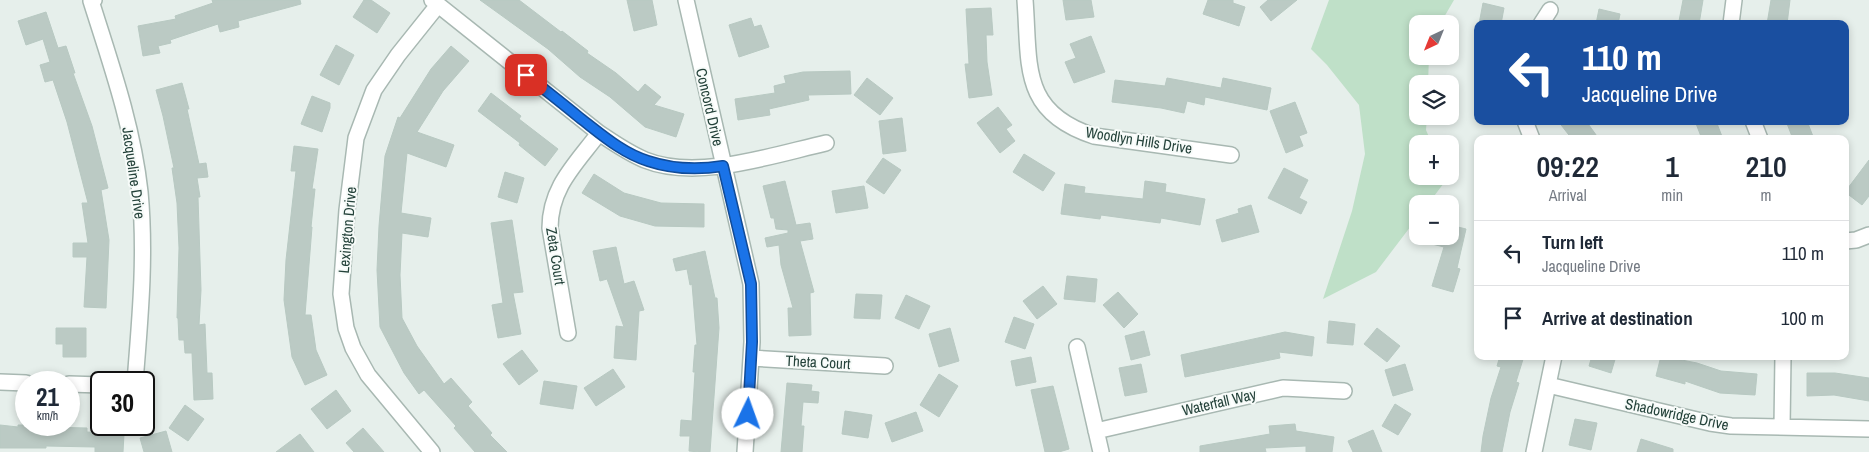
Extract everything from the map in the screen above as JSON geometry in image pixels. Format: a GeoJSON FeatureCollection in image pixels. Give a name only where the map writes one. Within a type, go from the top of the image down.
{"type":"FeatureCollection","features":[{"type":"Feature","properties":{"kind":"street","name":"Jacqueline Drive"},"geometry":{"type":"LineString","coordinates":[[94,0],[91,1],[123,102],[140,190],[142,284],[136,371]]}},
{"type":"Feature","properties":{"kind":"street","name":"Concord Drive"},"geometry":{"type":"LineString","coordinates":[[686,0],[751,284],[752,342],[745,452]]}},
{"type":"Feature","properties":{"kind":"street","name":"Woodlyn Hills Drive"},"geometry":{"type":"LineString","coordinates":[[1026,0],[1030,76],[1041,100],[1056,118],[1072,129],[1094,136],[1231,155]]}},
{"type":"Feature","properties":{"kind":"street"},"geometry":{"type":"LineString","coordinates":[[1732,20],[1734,0]]}},
{"type":"Feature","properties":{"kind":"street"},"geometry":{"type":"LineString","coordinates":[[435,3],[599,133],[621,148],[646,161],[664,166],[689,169],[723,166],[826,143]]}},
{"type":"Feature","properties":{"kind":"street","name":"Lexington Drive"},"geometry":{"type":"LineString","coordinates":[[432,452],[368,375],[353,348],[346,328],[341,294],[347,210],[356,138],[374,90],[435,3]]}},
{"type":"Feature","properties":{"kind":"street"},"geometry":{"type":"LineString","coordinates":[[1544,20],[1550,10]]}},
{"type":"Feature","properties":{"kind":"street","name":"Zeta Court"},"geometry":{"type":"LineString","coordinates":[[568,333],[550,228],[550,213],[561,183],[599,133]]}},
{"type":"Feature","properties":{"kind":"street"},"geometry":{"type":"LineString","coordinates":[[1849,241],[1869,235]]}},
{"type":"Feature","properties":{"kind":"street"},"geometry":{"type":"LineString","coordinates":[[1077,347],[1101,452]]}},
{"type":"Feature","properties":{"kind":"street","name":"Theta Court"},"geometry":{"type":"LineString","coordinates":[[751,358],[885,366]]}},
{"type":"Feature","properties":{"kind":"street"},"geometry":{"type":"LineString","coordinates":[[1534,452],[1553,360]]}},
{"type":"Feature","properties":{"kind":"street"},"geometry":{"type":"LineString","coordinates":[[1782,427],[1783,360]]}},
{"type":"Feature","properties":{"kind":"street"},"geometry":{"type":"LineString","coordinates":[[0,382],[15,383]]}},
{"type":"Feature","properties":{"kind":"street","name":"Shadowridge Drive"},"geometry":{"type":"LineString","coordinates":[[1548,385],[1710,423],[1731,426],[1869,429]]}},
{"type":"Feature","properties":{"kind":"street","name":"Waterfall Way"},"geometry":{"type":"LineString","coordinates":[[1096,431],[1283,388],[1344,391]]}},
{"type":"Feature","properties":{"kind":"green space"},"geometry":{"type":"Polygon","coordinates":[[[1329,0],[1454,0],[1445,15],[1409,15],[1409,65],[1429,65],[1428,75],[1409,75],[1409,125],[1426,125],[1428,135],[1409,135],[1409,185],[1442,185],[1435,195],[1409,195],[1409,229],[1376,272],[1323,299],[1352,211],[1365,154],[1359,105],[1327,65],[1311,49],[1329,0]]]}},
{"type":"Feature","properties":{"kind":"building"},"geometry":{"type":"Polygon","coordinates":[[[212,0],[300,0],[301,4],[238,21],[239,27],[220,32],[218,24],[170,40],[171,43],[158,46],[160,53],[143,56],[138,26],[176,19],[175,16],[213,3],[212,0]]]}},
{"type":"Feature","properties":{"kind":"building"},"geometry":{"type":"Polygon","coordinates":[[[364,0],[371,0],[390,13],[377,33],[353,17],[364,0]]]}},
{"type":"Feature","properties":{"kind":"building"},"geometry":{"type":"Polygon","coordinates":[[[480,0],[519,0],[588,51],[587,53],[616,73],[638,92],[645,84],[661,97],[654,105],[684,114],[676,137],[645,127],[610,97],[580,77],[548,49],[480,0]]]}},
{"type":"Feature","properties":{"kind":"building"},"geometry":{"type":"Polygon","coordinates":[[[627,0],[652,0],[657,25],[634,31],[627,0]]]}},
{"type":"Feature","properties":{"kind":"building"},"geometry":{"type":"Polygon","coordinates":[[[1063,0],[1091,0],[1094,17],[1066,20],[1063,0]]]}},
{"type":"Feature","properties":{"kind":"building"},"geometry":{"type":"Polygon","coordinates":[[[1208,0],[1233,0],[1233,3],[1245,7],[1239,26],[1203,14],[1208,0]]]}},
{"type":"Feature","properties":{"kind":"building"},"geometry":{"type":"Polygon","coordinates":[[[1268,0],[1297,0],[1271,21],[1260,7],[1268,0]]]}},
{"type":"Feature","properties":{"kind":"building"},"geometry":{"type":"Polygon","coordinates":[[[1683,0],[1703,0],[1700,20],[1679,20],[1683,0]]]}},
{"type":"Feature","properties":{"kind":"building"},"geometry":{"type":"Polygon","coordinates":[[[1771,0],[1790,0],[1788,20],[1768,20],[1771,0]]]}},
{"type":"Feature","properties":{"kind":"building"},"geometry":{"type":"Polygon","coordinates":[[[1483,3],[1504,8],[1502,20],[1480,20],[1483,3]]]}},
{"type":"Feature","properties":{"kind":"building"},"geometry":{"type":"Polygon","coordinates":[[[991,8],[993,35],[986,35],[987,62],[992,95],[969,98],[965,64],[969,64],[966,9],[991,8]]]}},
{"type":"Feature","properties":{"kind":"building"},"geometry":{"type":"Polygon","coordinates":[[[1599,9],[1620,14],[1619,20],[1597,20],[1599,9]]]}},
{"type":"Feature","properties":{"kind":"building"},"geometry":{"type":"Polygon","coordinates":[[[46,12],[58,48],[66,46],[75,73],[73,73],[92,126],[108,188],[101,190],[109,240],[106,308],[84,307],[87,257],[73,257],[73,243],[88,243],[82,203],[88,203],[67,122],[53,80],[45,82],[40,65],[50,62],[43,39],[26,45],[18,21],[46,12]]]}},
{"type":"Feature","properties":{"kind":"building"},"geometry":{"type":"Polygon","coordinates":[[[751,18],[754,27],[761,25],[769,47],[739,57],[729,25],[751,18]]]}},
{"type":"Feature","properties":{"kind":"building"},"geometry":{"type":"Polygon","coordinates":[[[1091,36],[1105,72],[1074,83],[1065,62],[1076,58],[1070,44],[1091,36]]]}},
{"type":"Feature","properties":{"kind":"building"},"geometry":{"type":"Polygon","coordinates":[[[336,45],[354,55],[339,85],[320,75],[336,45]]]}},
{"type":"Feature","properties":{"kind":"building"},"geometry":{"type":"Polygon","coordinates":[[[451,46],[469,61],[443,91],[417,132],[454,145],[446,167],[407,153],[401,213],[431,218],[428,237],[402,233],[400,275],[402,318],[417,346],[444,384],[451,378],[472,402],[468,406],[492,433],[490,435],[507,452],[475,452],[454,428],[456,426],[424,390],[419,394],[404,373],[380,327],[377,270],[385,156],[398,117],[400,118],[431,69],[451,46]]]}},
{"type":"Feature","properties":{"kind":"building"},"geometry":{"type":"Polygon","coordinates":[[[850,71],[851,94],[808,95],[809,100],[769,109],[770,115],[738,120],[735,99],[775,93],[774,86],[786,83],[784,76],[803,72],[850,71]]]}},
{"type":"Feature","properties":{"kind":"building"},"geometry":{"type":"Polygon","coordinates":[[[867,78],[893,98],[880,115],[854,95],[867,78]]]}},
{"type":"Feature","properties":{"kind":"building"},"geometry":{"type":"Polygon","coordinates":[[[1167,78],[1221,88],[1223,78],[1271,88],[1267,110],[1205,97],[1204,105],[1187,101],[1184,113],[1112,102],[1115,80],[1165,86],[1167,78]]]}},
{"type":"Feature","properties":{"kind":"building"},"geometry":{"type":"Polygon","coordinates":[[[182,83],[189,109],[187,109],[199,164],[206,163],[208,177],[197,178],[200,197],[198,197],[201,290],[199,325],[205,324],[207,373],[212,373],[213,399],[194,400],[192,353],[185,353],[184,340],[179,340],[177,318],[179,248],[177,203],[172,168],[174,168],[156,90],[182,83]]]}},
{"type":"Feature","properties":{"kind":"building"},"geometry":{"type":"Polygon","coordinates":[[[491,93],[521,116],[519,119],[558,149],[545,166],[519,145],[520,143],[478,111],[491,93]]]}},
{"type":"Feature","properties":{"kind":"building"},"geometry":{"type":"Polygon","coordinates":[[[312,96],[330,103],[322,132],[301,124],[312,96]]]}},
{"type":"Feature","properties":{"kind":"building"},"geometry":{"type":"Polygon","coordinates":[[[1295,102],[1307,133],[1299,136],[1303,146],[1286,153],[1270,111],[1295,102]]]}},
{"type":"Feature","properties":{"kind":"building"},"geometry":{"type":"Polygon","coordinates":[[[998,107],[1012,125],[1006,129],[1015,141],[1000,153],[977,123],[998,107]]]}},
{"type":"Feature","properties":{"kind":"building"},"geometry":{"type":"Polygon","coordinates":[[[902,118],[906,151],[883,154],[879,121],[902,118]]]}},
{"type":"Feature","properties":{"kind":"building"},"geometry":{"type":"Polygon","coordinates":[[[1561,125],[1589,125],[1596,135],[1569,135],[1561,125]]]}},
{"type":"Feature","properties":{"kind":"building"},"geometry":{"type":"Polygon","coordinates":[[[1697,125],[1718,125],[1721,135],[1700,135],[1697,125]]]}},
{"type":"Feature","properties":{"kind":"building"},"geometry":{"type":"Polygon","coordinates":[[[1788,125],[1809,125],[1812,135],[1791,135],[1788,125]]]}},
{"type":"Feature","properties":{"kind":"building"},"geometry":{"type":"Polygon","coordinates":[[[294,146],[318,149],[312,189],[315,189],[305,315],[311,315],[316,350],[327,375],[305,385],[292,357],[284,300],[286,260],[296,171],[291,171],[294,146]]]}},
{"type":"Feature","properties":{"kind":"building"},"geometry":{"type":"Polygon","coordinates":[[[1024,154],[1055,173],[1043,191],[1013,172],[1024,154]]]}},
{"type":"Feature","properties":{"kind":"building"},"geometry":{"type":"Polygon","coordinates":[[[883,158],[901,170],[884,194],[866,182],[883,158]]]}},
{"type":"Feature","properties":{"kind":"building"},"geometry":{"type":"Polygon","coordinates":[[[1869,160],[1869,196],[1862,205],[1849,195],[1849,187],[1869,160]]]}},
{"type":"Feature","properties":{"kind":"building"},"geometry":{"type":"Polygon","coordinates":[[[1284,168],[1308,180],[1299,198],[1307,202],[1301,214],[1268,198],[1284,168]]]}},
{"type":"Feature","properties":{"kind":"building"},"geometry":{"type":"Polygon","coordinates":[[[505,172],[524,178],[517,203],[498,197],[505,172]]]}},
{"type":"Feature","properties":{"kind":"building"},"geometry":{"type":"Polygon","coordinates":[[[594,174],[624,193],[661,203],[704,204],[704,227],[655,226],[620,216],[582,193],[594,174]]]}},
{"type":"Feature","properties":{"kind":"building"},"geometry":{"type":"Polygon","coordinates":[[[785,181],[796,225],[810,223],[813,239],[800,241],[814,292],[810,293],[811,335],[789,336],[788,308],[793,308],[781,265],[779,245],[767,247],[765,238],[788,233],[788,230],[776,229],[774,218],[771,218],[763,186],[785,181]]]}},
{"type":"Feature","properties":{"kind":"building"},"geometry":{"type":"Polygon","coordinates":[[[1145,181],[1166,184],[1165,192],[1205,199],[1200,225],[1161,218],[1160,223],[1101,215],[1100,219],[1061,214],[1065,184],[1085,187],[1084,193],[1143,199],[1145,181]]]}},
{"type":"Feature","properties":{"kind":"building"},"geometry":{"type":"Polygon","coordinates":[[[864,186],[868,208],[836,213],[832,191],[864,186]]]}},
{"type":"Feature","properties":{"kind":"building"},"geometry":{"type":"Polygon","coordinates":[[[1251,205],[1259,232],[1222,242],[1216,220],[1239,213],[1238,209],[1251,205]]]}},
{"type":"Feature","properties":{"kind":"building"},"geometry":{"type":"Polygon","coordinates":[[[512,220],[523,292],[513,293],[521,334],[498,338],[492,305],[503,303],[491,223],[512,220]]]}},
{"type":"Feature","properties":{"kind":"building"},"geometry":{"type":"Polygon","coordinates":[[[1459,227],[1466,229],[1457,268],[1460,269],[1453,292],[1432,286],[1444,247],[1436,245],[1459,245],[1459,227]]]}},
{"type":"Feature","properties":{"kind":"building"},"geometry":{"type":"Polygon","coordinates":[[[616,247],[624,284],[634,281],[644,310],[639,311],[636,360],[614,358],[616,326],[624,327],[607,279],[600,281],[593,251],[616,247]]]}},
{"type":"Feature","properties":{"kind":"building"},"geometry":{"type":"Polygon","coordinates":[[[705,251],[715,298],[717,298],[719,328],[710,452],[699,452],[689,451],[690,436],[680,436],[681,420],[692,421],[695,372],[693,372],[695,345],[697,345],[692,284],[690,285],[687,269],[676,271],[673,259],[705,251]]]}},
{"type":"Feature","properties":{"kind":"building"},"geometry":{"type":"Polygon","coordinates":[[[1067,276],[1097,279],[1095,302],[1064,299],[1067,276]]]}},
{"type":"Feature","properties":{"kind":"building"},"geometry":{"type":"Polygon","coordinates":[[[1043,286],[1057,304],[1037,319],[1023,301],[1043,286]]]}},
{"type":"Feature","properties":{"kind":"building"},"geometry":{"type":"Polygon","coordinates":[[[1118,292],[1138,314],[1124,328],[1103,305],[1118,292]]]}},
{"type":"Feature","properties":{"kind":"building"},"geometry":{"type":"Polygon","coordinates":[[[856,294],[882,295],[880,319],[854,318],[856,294]]]}},
{"type":"Feature","properties":{"kind":"building"},"geometry":{"type":"Polygon","coordinates":[[[906,295],[930,306],[919,329],[895,318],[906,295]]]}},
{"type":"Feature","properties":{"kind":"building"},"geometry":{"type":"Polygon","coordinates":[[[1014,317],[1034,324],[1025,349],[1005,342],[1014,317]]]}},
{"type":"Feature","properties":{"kind":"building"},"geometry":{"type":"Polygon","coordinates":[[[1329,321],[1355,324],[1353,345],[1327,343],[1329,321]]]}},
{"type":"Feature","properties":{"kind":"building"},"geometry":{"type":"Polygon","coordinates":[[[56,328],[86,328],[86,357],[63,357],[63,344],[56,344],[56,328]]]}},
{"type":"Feature","properties":{"kind":"building"},"geometry":{"type":"Polygon","coordinates":[[[950,328],[959,361],[939,367],[929,334],[950,328]]]}},
{"type":"Feature","properties":{"kind":"building"},"geometry":{"type":"Polygon","coordinates":[[[1377,328],[1400,346],[1387,362],[1364,344],[1377,328]]]}},
{"type":"Feature","properties":{"kind":"building"},"geometry":{"type":"Polygon","coordinates":[[[1144,331],[1150,355],[1131,360],[1125,336],[1144,331]]]}},
{"type":"Feature","properties":{"kind":"building"},"geometry":{"type":"Polygon","coordinates":[[[1285,332],[1314,337],[1312,356],[1279,352],[1280,358],[1185,377],[1181,355],[1285,332]]]}},
{"type":"Feature","properties":{"kind":"building"},"geometry":{"type":"Polygon","coordinates":[[[522,350],[538,371],[519,385],[503,364],[522,350]]]}},
{"type":"Feature","properties":{"kind":"building"},"geometry":{"type":"Polygon","coordinates":[[[1031,357],[1036,382],[1016,386],[1011,361],[1031,357]]]}},
{"type":"Feature","properties":{"kind":"building"},"geometry":{"type":"Polygon","coordinates":[[[1499,360],[1523,360],[1516,382],[1519,383],[1510,412],[1502,452],[1481,452],[1491,398],[1501,367],[1497,366],[1499,360]]]}},
{"type":"Feature","properties":{"kind":"building"},"geometry":{"type":"Polygon","coordinates":[[[1591,360],[1615,360],[1611,373],[1589,366],[1591,360]]]}},
{"type":"Feature","properties":{"kind":"building"},"geometry":{"type":"Polygon","coordinates":[[[1660,360],[1682,360],[1721,371],[1757,374],[1755,395],[1720,393],[1685,381],[1685,384],[1656,376],[1660,360]]]}},
{"type":"Feature","properties":{"kind":"building"},"geometry":{"type":"Polygon","coordinates":[[[1141,364],[1147,392],[1125,396],[1119,368],[1141,364]]]}},
{"type":"Feature","properties":{"kind":"building"},"geometry":{"type":"Polygon","coordinates":[[[1405,364],[1413,390],[1393,396],[1385,370],[1405,364]]]}},
{"type":"Feature","properties":{"kind":"building"},"geometry":{"type":"Polygon","coordinates":[[[613,369],[625,387],[596,406],[584,388],[613,369]]]}},
{"type":"Feature","properties":{"kind":"building"},"geometry":{"type":"Polygon","coordinates":[[[1807,373],[1835,373],[1869,378],[1869,401],[1834,395],[1807,396],[1807,373]]]}},
{"type":"Feature","properties":{"kind":"building"},"geometry":{"type":"Polygon","coordinates":[[[939,374],[958,386],[939,417],[920,405],[939,374]]]}},
{"type":"Feature","properties":{"kind":"building"},"geometry":{"type":"Polygon","coordinates":[[[544,381],[577,386],[573,409],[540,404],[544,381]]]}},
{"type":"Feature","properties":{"kind":"building"},"geometry":{"type":"Polygon","coordinates":[[[787,383],[812,385],[811,391],[819,392],[818,403],[803,402],[801,426],[804,426],[802,452],[781,452],[787,383]]]}},
{"type":"Feature","properties":{"kind":"building"},"geometry":{"type":"Polygon","coordinates":[[[1053,386],[1069,449],[1059,452],[1045,452],[1031,390],[1053,386]]]}},
{"type":"Feature","properties":{"kind":"building"},"geometry":{"type":"Polygon","coordinates":[[[336,390],[351,411],[327,429],[311,409],[336,390]]]}},
{"type":"Feature","properties":{"kind":"building"},"geometry":{"type":"Polygon","coordinates":[[[1395,404],[1411,414],[1398,435],[1382,426],[1395,404]]]}},
{"type":"Feature","properties":{"kind":"building"},"geometry":{"type":"Polygon","coordinates":[[[185,405],[204,419],[188,441],[169,428],[185,405]]]}},
{"type":"Feature","properties":{"kind":"building"},"geometry":{"type":"Polygon","coordinates":[[[845,411],[872,415],[868,438],[842,434],[845,411]]]}},
{"type":"Feature","properties":{"kind":"building"},"geometry":{"type":"Polygon","coordinates":[[[916,412],[923,431],[892,442],[885,423],[916,412]]]}},
{"type":"Feature","properties":{"kind":"building"},"geometry":{"type":"Polygon","coordinates":[[[1575,419],[1597,423],[1591,450],[1569,445],[1575,419]]]}},
{"type":"Feature","properties":{"kind":"building"},"geometry":{"type":"Polygon","coordinates":[[[1295,424],[1296,431],[1334,437],[1332,452],[1306,452],[1306,446],[1265,448],[1266,452],[1200,452],[1200,446],[1270,434],[1269,426],[1295,424]]]}},
{"type":"Feature","properties":{"kind":"building"},"geometry":{"type":"Polygon","coordinates":[[[0,425],[15,427],[15,436],[80,436],[80,428],[87,428],[90,436],[124,436],[123,452],[95,452],[95,447],[46,446],[46,448],[0,448],[0,425]]]}},
{"type":"Feature","properties":{"kind":"building"},"geometry":{"type":"Polygon","coordinates":[[[363,428],[384,452],[354,452],[346,443],[363,428]]]}},
{"type":"Feature","properties":{"kind":"building"},"geometry":{"type":"Polygon","coordinates":[[[1373,430],[1382,452],[1353,452],[1348,441],[1373,430]]]}},
{"type":"Feature","properties":{"kind":"building"},"geometry":{"type":"Polygon","coordinates":[[[166,431],[172,452],[144,452],[140,438],[155,436],[155,434],[166,431]]]}},
{"type":"Feature","properties":{"kind":"building"},"geometry":{"type":"Polygon","coordinates":[[[300,434],[314,452],[276,452],[300,434]]]}},
{"type":"Feature","properties":{"kind":"building"},"geometry":{"type":"Polygon","coordinates":[[[1641,439],[1673,449],[1673,452],[1637,452],[1641,439]]]}},
{"type":"Feature","properties":{"kind":"route"},"geometry":{"type":"LineString","coordinates":[[526,75],[599,133],[621,148],[646,161],[664,166],[689,169],[723,166],[751,284],[752,342],[748,414]]}}]}
